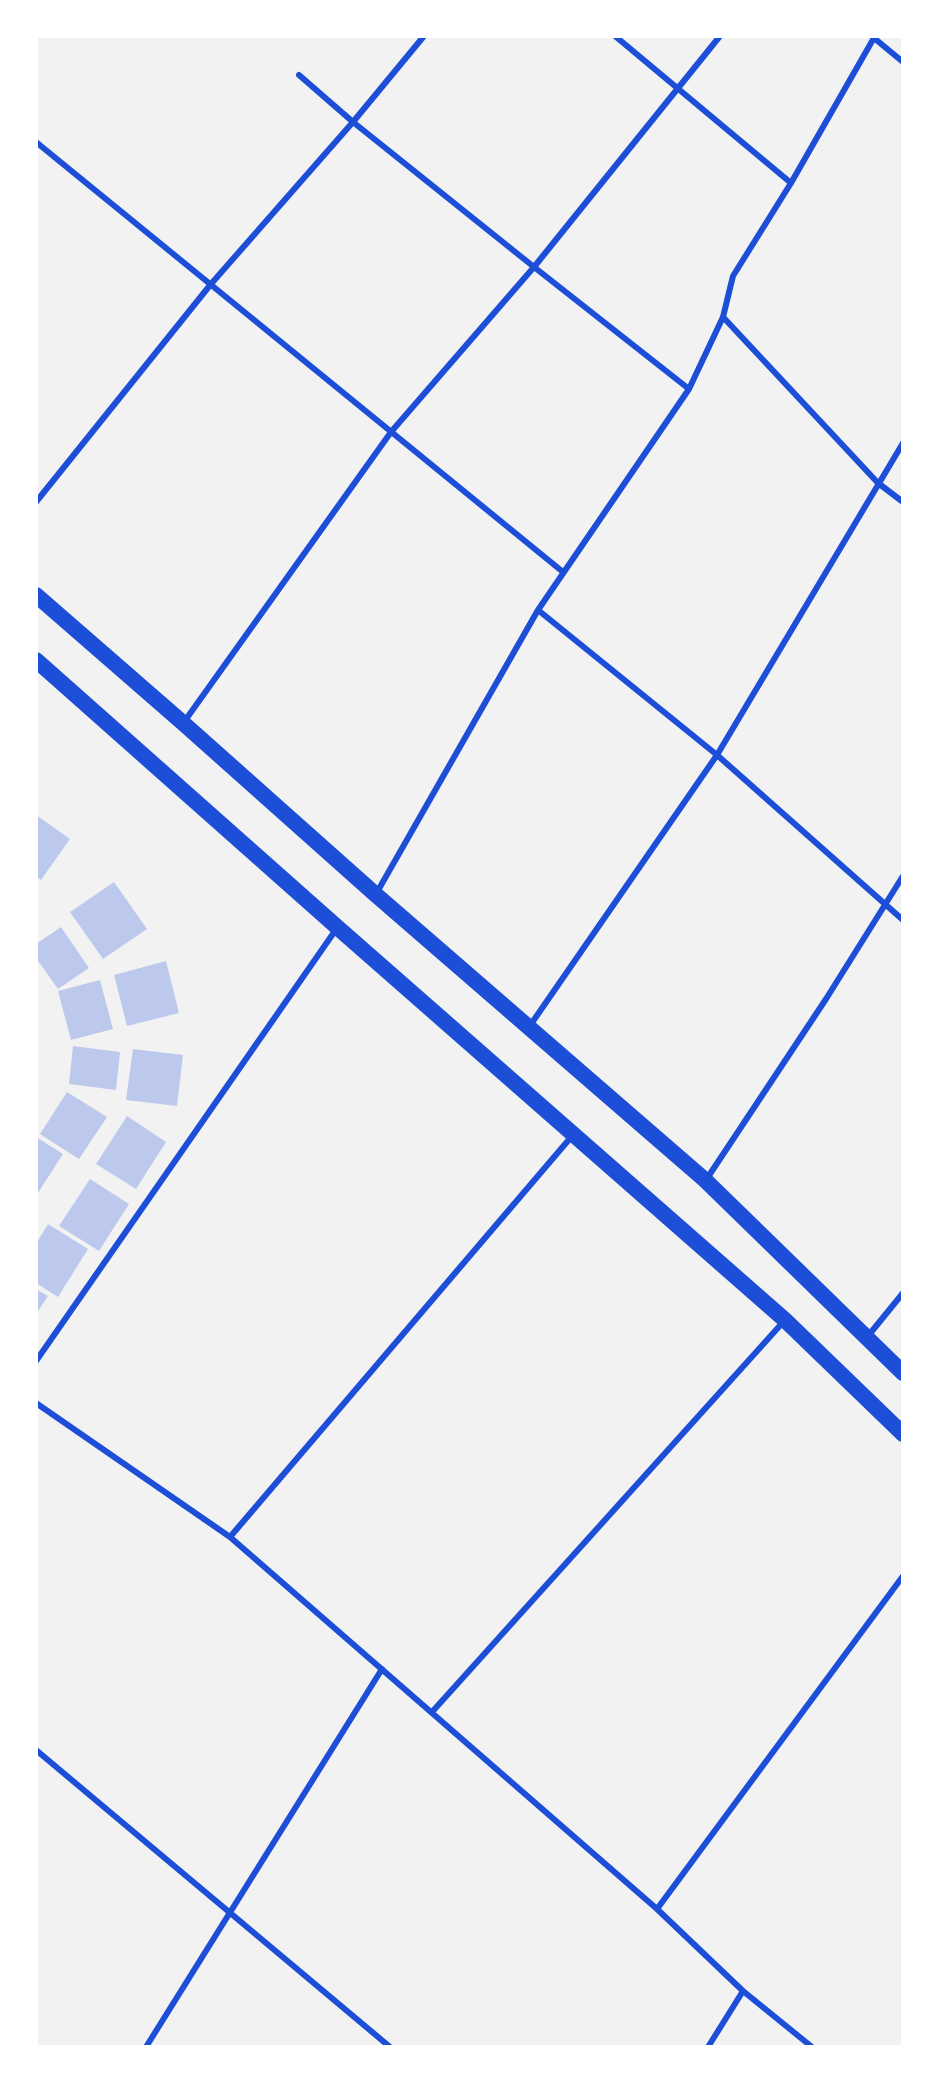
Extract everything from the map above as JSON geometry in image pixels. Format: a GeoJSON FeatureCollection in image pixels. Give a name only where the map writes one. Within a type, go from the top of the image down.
{"type":"FeatureCollection","features":[{"type":"Feature","properties":{"kind":"highway"},"geometry":{"type":"LineString","coordinates":[[36,596],[705,1180],[903,1374]]}},
{"type":"Feature","properties":{"kind":"highway"},"geometry":{"type":"LineString","coordinates":[[36,660],[785,1320],[903,1434]]}},
{"type":"Feature","properties":{"kind":"street"},"geometry":{"type":"LineString","coordinates":[[36,502],[211,284],[353,122],[424,36]]}},
{"type":"Feature","properties":{"kind":"street"},"geometry":{"type":"LineString","coordinates":[[615,36],[791,183]]}},
{"type":"Feature","properties":{"kind":"street"},"geometry":{"type":"LineString","coordinates":[[183,723],[392,432],[534,267],[720,36]]}},
{"type":"Feature","properties":{"kind":"street"},"geometry":{"type":"LineString","coordinates":[[375,894],[538,610],[689,389],[723,317],[732,276],[791,183],[875,37],[903,63]]}},
{"type":"Feature","properties":{"kind":"street"},"geometry":{"type":"LineString","coordinates":[[299,75],[353,122],[689,389]]}},
{"type":"Feature","properties":{"kind":"street"},"geometry":{"type":"LineString","coordinates":[[36,142],[563,572]]}},
{"type":"Feature","properties":{"kind":"street"},"geometry":{"type":"LineString","coordinates":[[723,317],[878,483],[903,502]]}},
{"type":"Feature","properties":{"kind":"street"},"geometry":{"type":"LineString","coordinates":[[528,1027],[717,755],[903,442]]}},
{"type":"Feature","properties":{"kind":"street"},"geometry":{"type":"LineString","coordinates":[[538,610],[717,755],[903,920]]}},
{"type":"Feature","properties":{"kind":"street"},"geometry":{"type":"LineString","coordinates":[[705,1180],[826,999],[903,876]]}},
{"type":"Feature","properties":{"kind":"street"},"geometry":{"type":"LineString","coordinates":[[36,1361],[337,927]]}},
{"type":"Feature","properties":{"kind":"street"},"geometry":{"type":"LineString","coordinates":[[230,1537],[575,1133]]}},
{"type":"Feature","properties":{"kind":"street"},"geometry":{"type":"LineString","coordinates":[[866,1339],[903,1293]]}},
{"type":"Feature","properties":{"kind":"street"},"geometry":{"type":"LineString","coordinates":[[432,1712],[785,1320]]}},
{"type":"Feature","properties":{"kind":"street"},"geometry":{"type":"LineString","coordinates":[[36,1402],[230,1537],[657,1909],[743,1991],[812,2047]]}},
{"type":"Feature","properties":{"kind":"street"},"geometry":{"type":"LineString","coordinates":[[657,1909],[903,1576]]}},
{"type":"Feature","properties":{"kind":"street"},"geometry":{"type":"LineString","coordinates":[[146,2047],[382,1669]]}},
{"type":"Feature","properties":{"kind":"street"},"geometry":{"type":"LineString","coordinates":[[36,1750],[390,2047]]}},
{"type":"Feature","properties":{"kind":"street"},"geometry":{"type":"LineString","coordinates":[[708,2047],[743,1991]]}},
{"type":"Feature","properties":{"kind":"building"},"geometry":{"type":"Polygon","coordinates":[[[36,815],[70,839],[41,880],[36,876],[36,815]]]}},
{"type":"Feature","properties":{"kind":"building"},"geometry":{"type":"Polygon","coordinates":[[[114,882],[147,929],[103,959],[70,912],[114,882]]]}},
{"type":"Feature","properties":{"kind":"building"},"geometry":{"type":"Polygon","coordinates":[[[61,927],[89,968],[58,989],[36,958],[36,944],[61,927]]]}},
{"type":"Feature","properties":{"kind":"building"},"geometry":{"type":"Polygon","coordinates":[[[166,961],[179,1013],[127,1026],[114,975],[166,961]]]}},
{"type":"Feature","properties":{"kind":"building"},"geometry":{"type":"Polygon","coordinates":[[[100,980],[113,1029],[71,1040],[58,991],[100,980]]]}},
{"type":"Feature","properties":{"kind":"building"},"geometry":{"type":"Polygon","coordinates":[[[73,1046],[120,1052],[116,1090],[69,1084],[73,1046]]]}},
{"type":"Feature","properties":{"kind":"building"},"geometry":{"type":"Polygon","coordinates":[[[133,1049],[183,1055],[177,1106],[126,1100],[133,1049]]]}},
{"type":"Feature","properties":{"kind":"building"},"geometry":{"type":"Polygon","coordinates":[[[67,1092],[107,1117],[79,1159],[40,1134],[67,1092]]]}},
{"type":"Feature","properties":{"kind":"building"},"geometry":{"type":"Polygon","coordinates":[[[127,1116],[166,1142],[136,1189],[96,1164],[127,1116]]]}},
{"type":"Feature","properties":{"kind":"building"},"geometry":{"type":"Polygon","coordinates":[[[36,1137],[63,1154],[36,1196],[36,1137]]]}},
{"type":"Feature","properties":{"kind":"building"},"geometry":{"type":"Polygon","coordinates":[[[90,1179],[129,1204],[99,1251],[59,1226],[90,1179]]]}},
{"type":"Feature","properties":{"kind":"building"},"geometry":{"type":"Polygon","coordinates":[[[48,1224],[88,1249],[58,1297],[36,1283],[36,1244],[48,1224]]]}},
{"type":"Feature","properties":{"kind":"building"},"geometry":{"type":"Polygon","coordinates":[[[36,1289],[48,1296],[36,1314],[36,1289]]]}}]}
